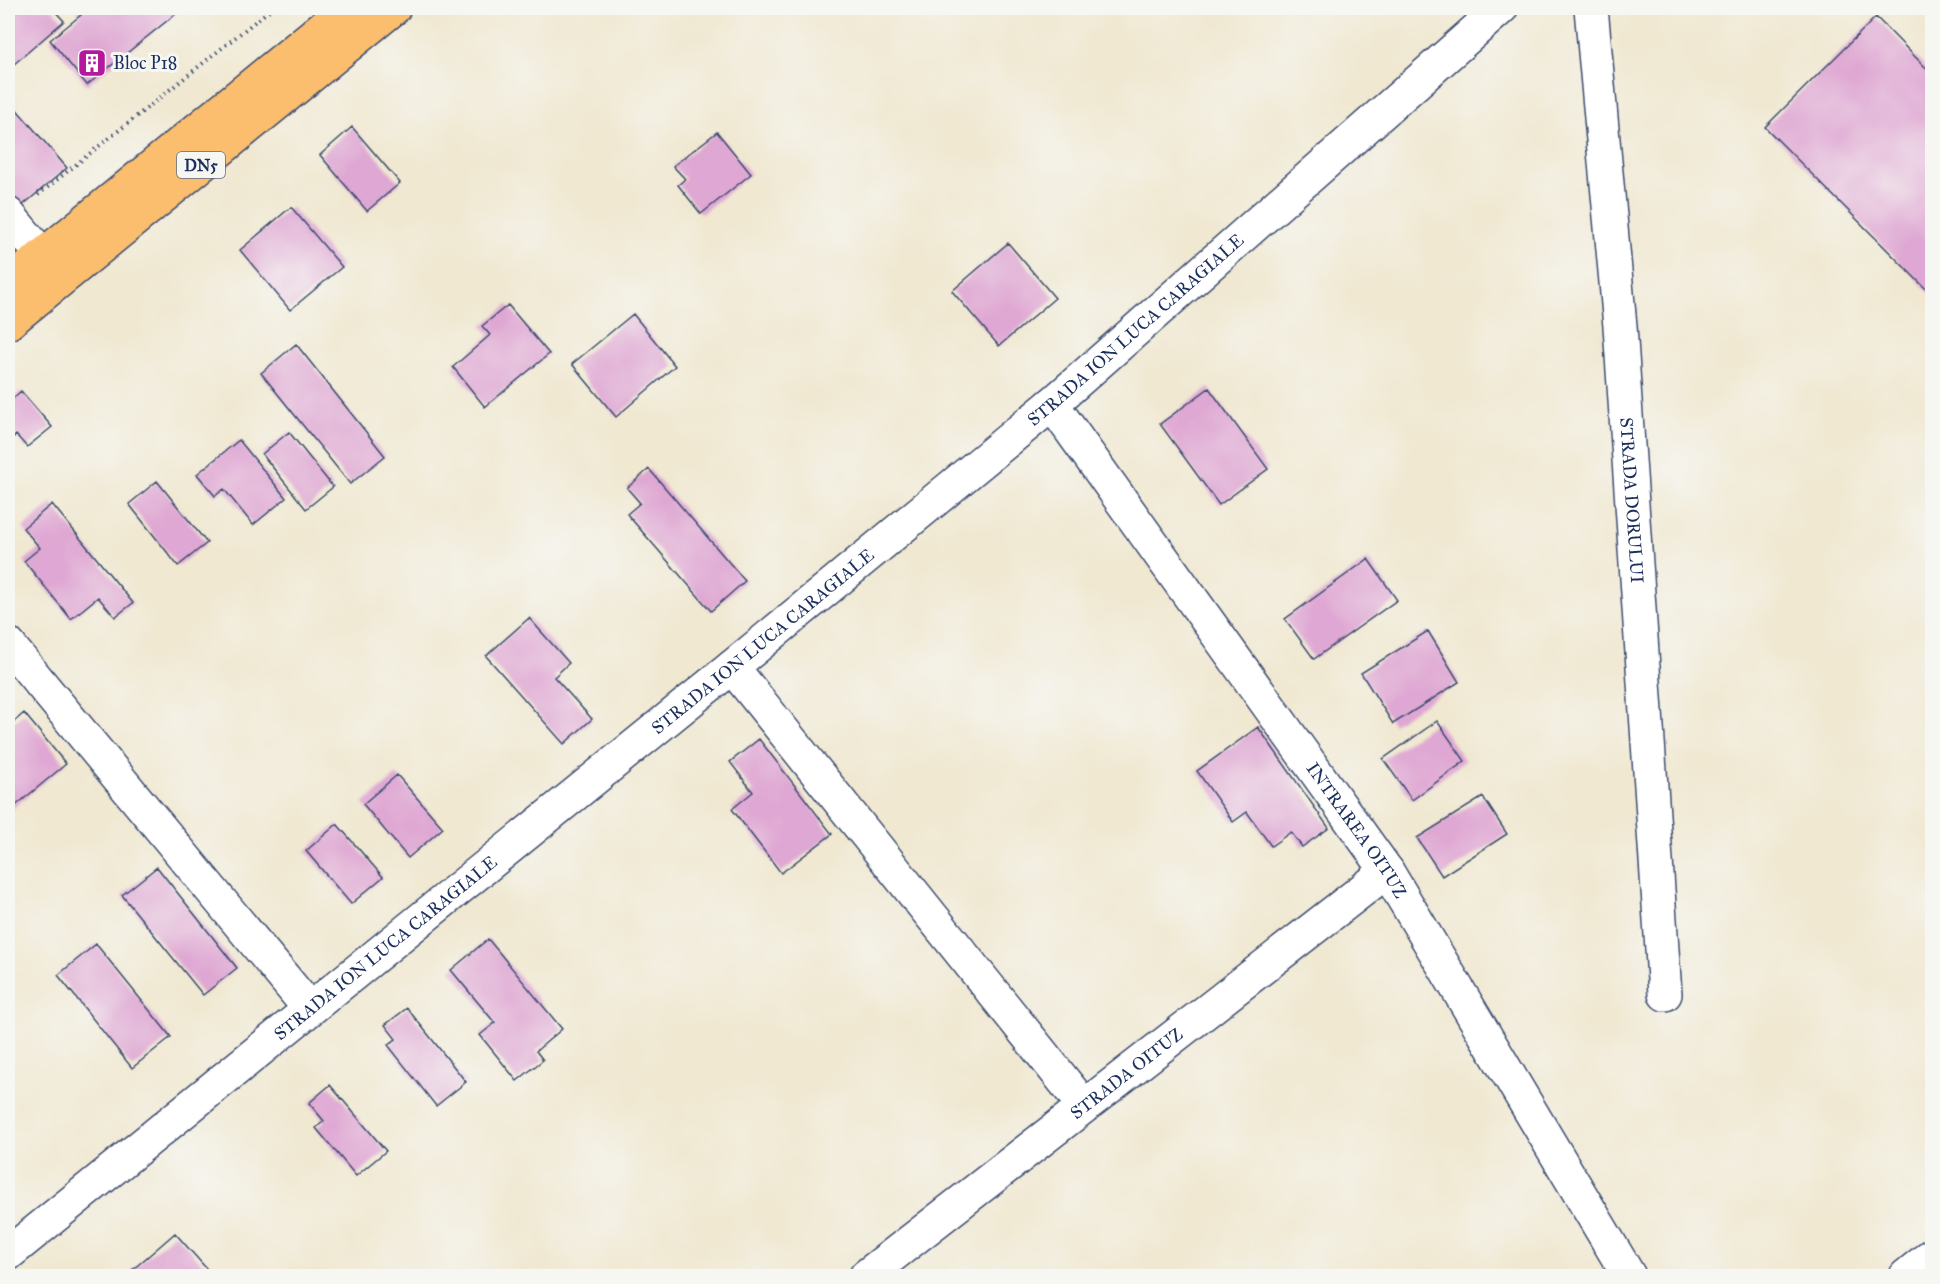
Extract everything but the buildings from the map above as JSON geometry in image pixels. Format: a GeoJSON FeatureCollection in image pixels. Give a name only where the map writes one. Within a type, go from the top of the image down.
{"type":"FeatureCollection","features":[{"type":"Feature","properties":{"kind":"highway","name":"DN5"},"geometry":{"type":"LineString","coordinates":[[8,284],[346,8]]}},
{"type":"Feature","properties":{"kind":"highway","name":"DN5"},"geometry":{"type":"LineString","coordinates":[[8,323],[394,8]]}},
{"type":"Feature","properties":{"kind":"street","name":"STRADA ION LUCA CARAGIALE"},"geometry":{"type":"LineString","coordinates":[[8,1254],[732,667],[1052,404],[1501,8]]}},
{"type":"Feature","properties":{"kind":"street","name":"STRADA DORULUI"},"geometry":{"type":"LineString","coordinates":[[1591,8],[1620,326],[1665,994]]}},
{"type":"Feature","properties":{"kind":"street"},"geometry":{"type":"LineString","coordinates":[[9,216],[42,255]]}},
{"type":"Feature","properties":{"kind":"street","name":"INTRAREA OITUZ"},"geometry":{"type":"LineString","coordinates":[[1052,404],[1387,871],[1629,1276]]}},
{"type":"Feature","properties":{"kind":"street"},"geometry":{"type":"LineString","coordinates":[[8,644],[309,1008]]}},
{"type":"Feature","properties":{"kind":"street"},"geometry":{"type":"LineString","coordinates":[[732,667],[1084,1106]]}},
{"type":"Feature","properties":{"kind":"street","name":"STRADA OITUZ"},"geometry":{"type":"LineString","coordinates":[[866,1276],[1387,871]]}},
{"type":"Feature","properties":{"kind":"street"},"geometry":{"type":"LineString","coordinates":[[1906,1276],[1932,1255]]}},
{"type":"Feature","properties":{"kind":"path"},"geometry":{"type":"LineString","coordinates":[[9,216],[272,8]]}},
{"type":"Feature","properties":{"kind":"place","name":"Bloc P18"},"geometry":{"type":"Point","coordinates":[92,63]}}]}
